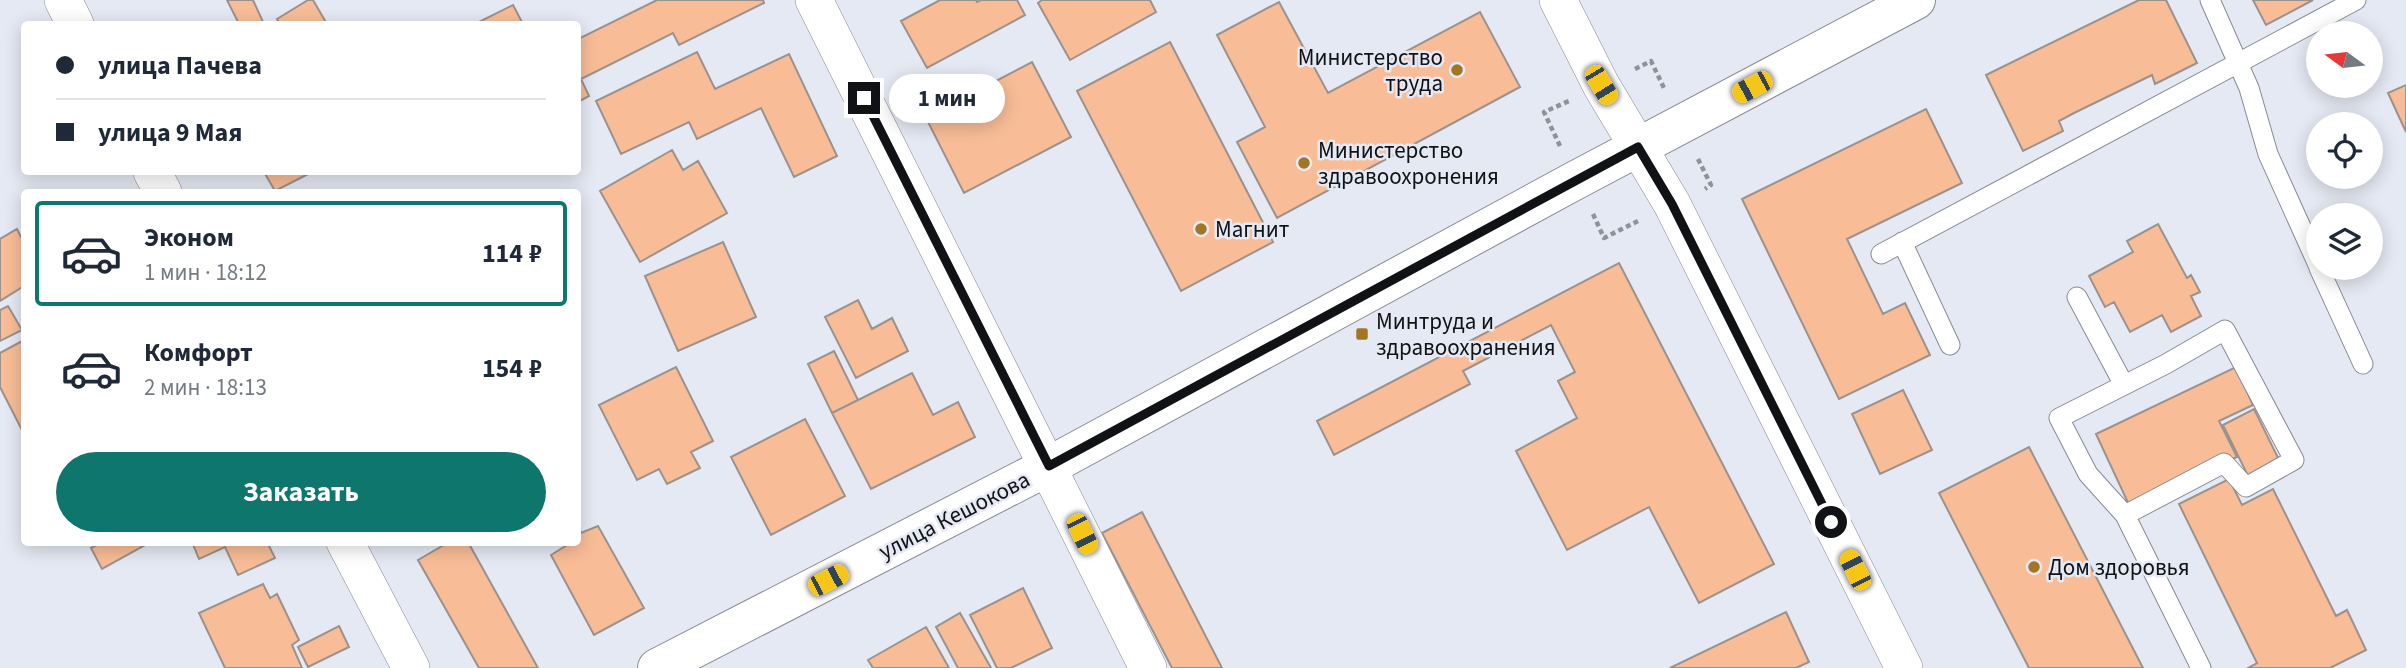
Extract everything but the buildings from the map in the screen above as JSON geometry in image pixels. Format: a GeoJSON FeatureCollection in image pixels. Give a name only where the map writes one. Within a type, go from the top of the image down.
{"type":"FeatureCollection","features":[{"type":"Feature","properties":{"kind":"street"},"geometry":{"type":"LineString","coordinates":[[63,0],[74,21]]}},
{"type":"Feature","properties":{"kind":"street"},"geometry":{"type":"LineString","coordinates":[[814,0],[1148,668]]}},
{"type":"Feature","properties":{"kind":"street"},"geometry":{"type":"LineString","coordinates":[[1558,0],[1601,85],[1672,204],[1904,668]]}},
{"type":"Feature","properties":{"kind":"street","name":"улица Кешокова"},"geometry":{"type":"LineString","coordinates":[[657,668],[1049,466],[1638,147],[1916,0]]}},
{"type":"Feature","properties":{"kind":"street"},"geometry":{"type":"LineString","coordinates":[[347,546],[411,668]]}},
{"type":"Feature","properties":{"kind":"lane"},"geometry":{"type":"LineString","coordinates":[[2210,0],[2249,88],[2268,154],[2306,238]]}},
{"type":"Feature","properties":{"kind":"lane"},"geometry":{"type":"LineString","coordinates":[[1881,254],[2356,0]]}},
{"type":"Feature","properties":{"kind":"lane"},"geometry":{"type":"LineString","coordinates":[[1902,242],[1950,345]]}},
{"type":"Feature","properties":{"kind":"lane"},"geometry":{"type":"LineString","coordinates":[[2325,280],[2363,364]]}},
{"type":"Feature","properties":{"kind":"lane"},"geometry":{"type":"LineString","coordinates":[[2077,298],[2124,385]]}},
{"type":"Feature","properties":{"kind":"lane"},"geometry":{"type":"LineString","coordinates":[[2125,515],[2224,463],[2246,487],[2294,460],[2225,330],[2166,364],[2059,418],[2088,474],[2125,515],[2200,668]]}},
{"type":"Feature","properties":{"kind":"path"},"geometry":{"type":"LineString","coordinates":[[1625,73],[1651,61],[1664,88]]}},
{"type":"Feature","properties":{"kind":"path"},"geometry":{"type":"LineString","coordinates":[[1562,149],[1544,113],[1576,97]]}},
{"type":"Feature","properties":{"kind":"path"},"geometry":{"type":"LineString","coordinates":[[1588,204],[1604,238],[1642,219]]}},
{"type":"Feature","properties":{"kind":"place","name":"Министерство труда"},"geometry":{"type":"Point","coordinates":[1457,70]}},
{"type":"Feature","properties":{"kind":"place","name":"Министерство здравоохронения"},"geometry":{"type":"Point","coordinates":[1304,163]}},
{"type":"Feature","properties":{"kind":"place","name":"Магнит"},"geometry":{"type":"Point","coordinates":[1201,229]}},
{"type":"Feature","properties":{"kind":"place","name":"Минтруда и здравоохранения"},"geometry":{"type":"Point","coordinates":[1362,334]}},
{"type":"Feature","properties":{"kind":"place","name":"Дом здоровья"},"geometry":{"type":"Point","coordinates":[2034,567]}},
{"type":"Feature","properties":{"kind":"route"},"geometry":{"type":"LineString","coordinates":[[864,98],[1049,466],[1638,147],[1672,204],[1831,522]]}}]}
